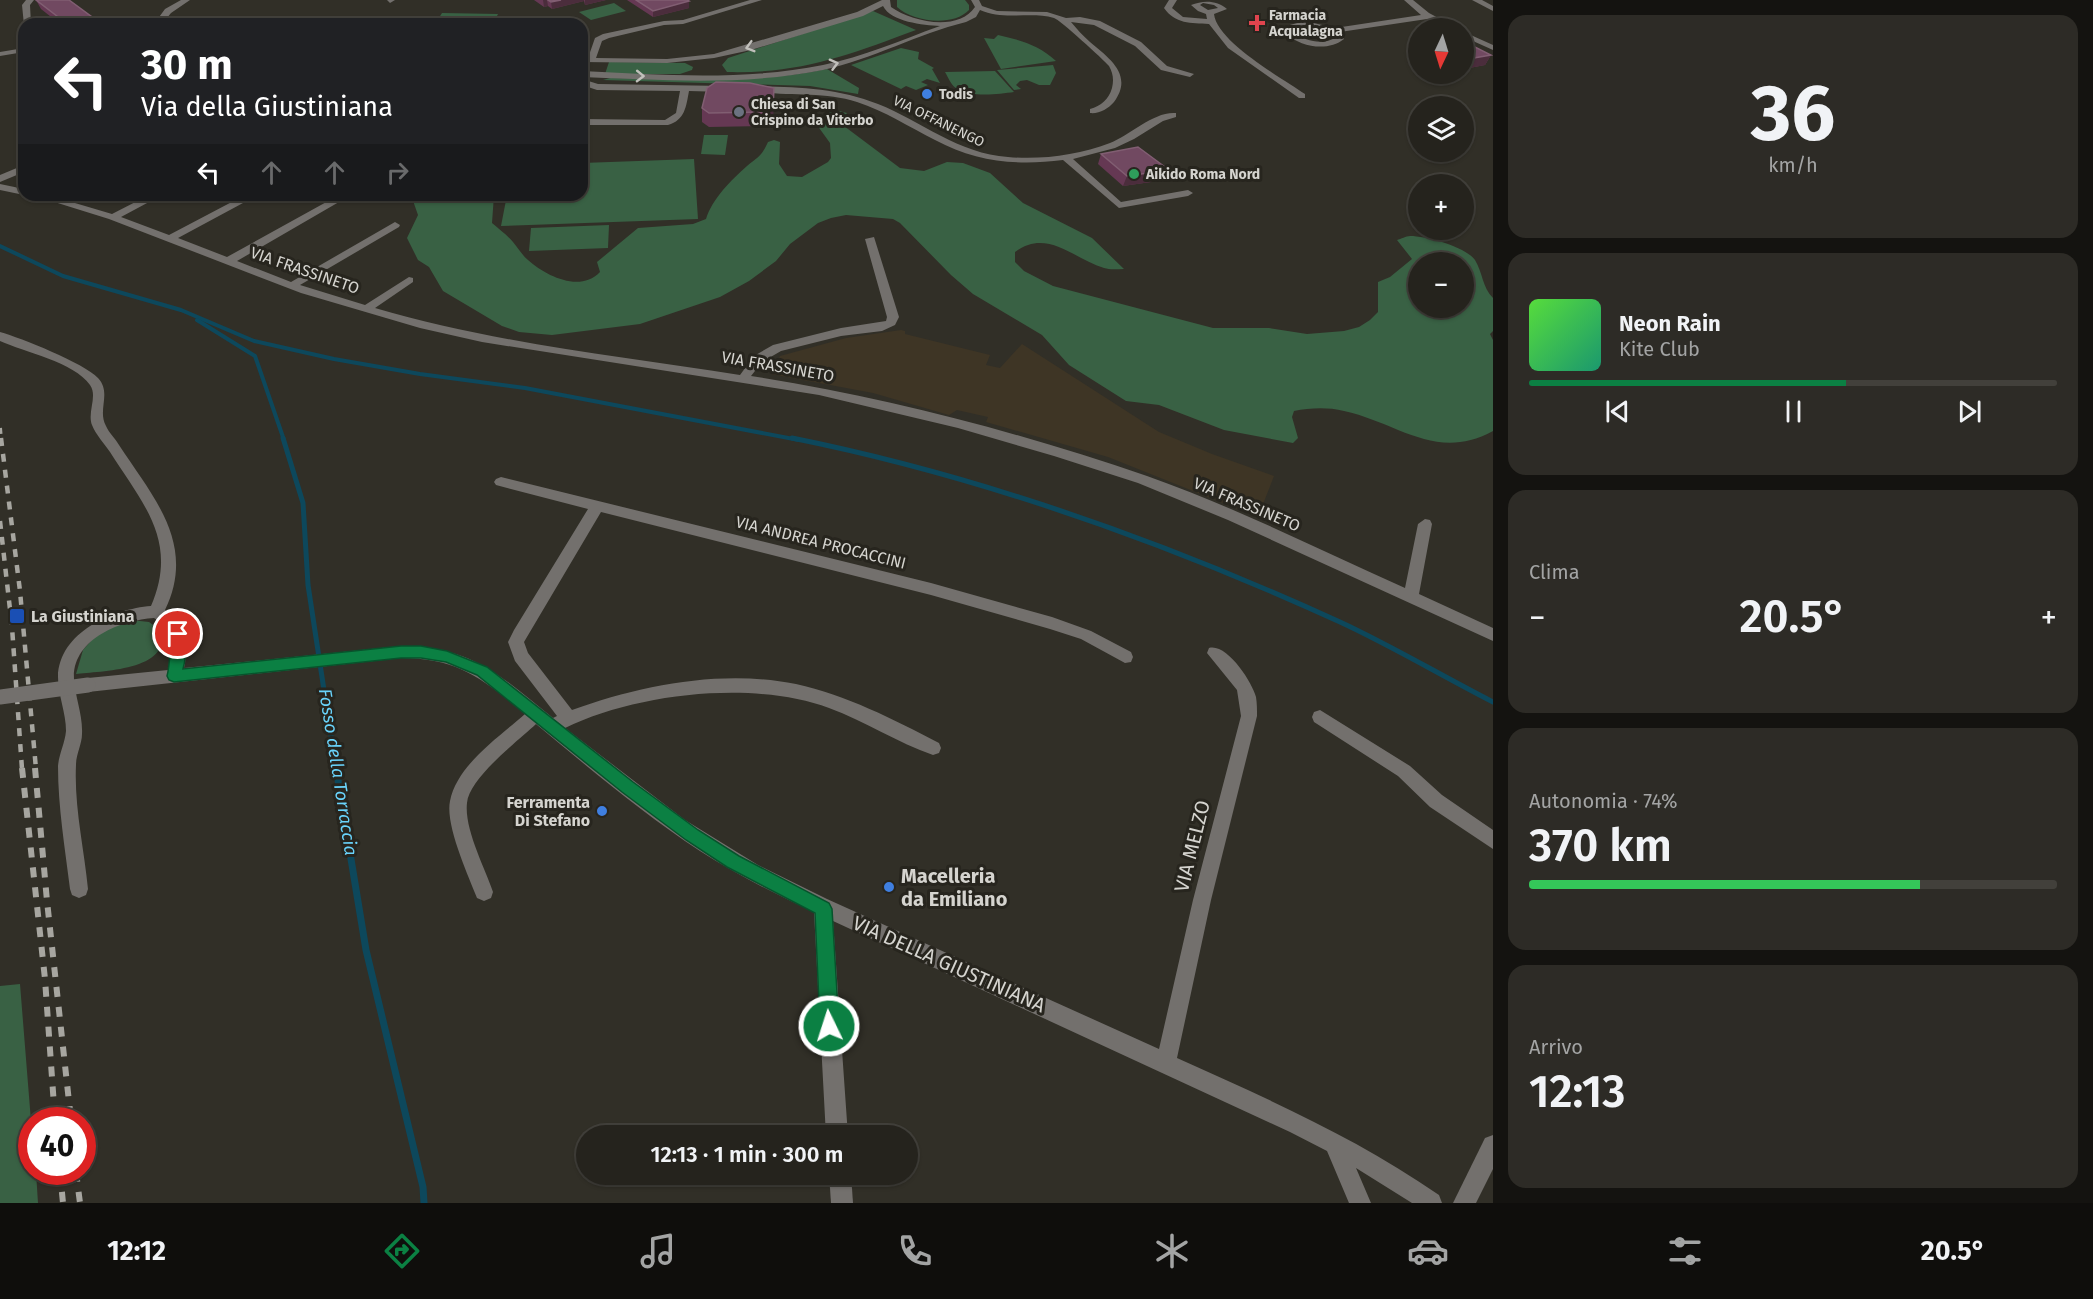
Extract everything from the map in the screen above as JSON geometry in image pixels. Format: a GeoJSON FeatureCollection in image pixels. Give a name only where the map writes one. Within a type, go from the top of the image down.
{"type":"FeatureCollection","features":[{"type":"Feature","properties":{"kind":"street"},"geometry":{"type":"LineString","coordinates":[[27,18],[26,7],[30,0]]}},
{"type":"Feature","properties":{"kind":"street"},"geometry":{"type":"LineString","coordinates":[[163,18],[168,11],[186,0]]}},
{"type":"Feature","properties":{"kind":"street"},"geometry":{"type":"LineString","coordinates":[[588,57],[598,40],[606,36],[683,22],[758,0]]}},
{"type":"Feature","properties":{"kind":"street"},"geometry":{"type":"LineString","coordinates":[[1173,0],[1169,10],[1176,17],[1211,22]]}},
{"type":"Feature","properties":{"kind":"street"},"geometry":{"type":"LineString","coordinates":[[1408,0],[1433,18]]}},
{"type":"Feature","properties":{"kind":"street"},"geometry":{"type":"LineString","coordinates":[[1476,0],[1493,9]]}},
{"type":"Feature","properties":{"kind":"street"},"geometry":{"type":"LineString","coordinates":[[588,60],[686,60],[724,54],[860,14],[886,1],[886,7],[892,13],[910,20],[934,24],[958,22]]}},
{"type":"Feature","properties":{"kind":"street"},"geometry":{"type":"LineString","coordinates":[[968,19],[976,14],[976,2]]}},
{"type":"Feature","properties":{"kind":"street"},"geometry":{"type":"LineString","coordinates":[[976,2],[990,12],[1053,15],[1066,20],[1080,19],[1097,23],[1138,44],[1164,68],[1190,74]]}},
{"type":"Feature","properties":{"kind":"street"},"geometry":{"type":"LineString","coordinates":[[1210,12],[1211,22],[1234,49],[1302,96]]}},
{"type":"Feature","properties":{"kind":"street"},"geometry":{"type":"LineString","coordinates":[[588,74],[729,77],[789,73],[834,65],[968,19],[1015,13]]}},
{"type":"Feature","properties":{"kind":"street"},"geometry":{"type":"LineString","coordinates":[[1335,30],[1341,37],[1327,44],[1301,40],[1288,30],[1292,25],[1305,23],[1335,30],[1429,16]]}},
{"type":"Feature","properties":{"kind":"street"},"geometry":{"type":"LineString","coordinates":[[1066,20],[1079,37],[1108,60],[1116,75],[1117,86],[1113,96],[1102,108],[1093,111]]}},
{"type":"Feature","properties":{"kind":"street"},"geometry":{"type":"LineString","coordinates":[[1474,39],[1493,48]]}},
{"type":"Feature","properties":{"kind":"street"},"geometry":{"type":"LineString","coordinates":[[0,54],[18,51]]}},
{"type":"Feature","properties":{"kind":"street"},"geometry":{"type":"LineString","coordinates":[[724,54],[716,60],[715,67],[729,77]]}},
{"type":"Feature","properties":{"kind":"street"},"geometry":{"type":"LineString","coordinates":[[0,62],[18,59]]}},
{"type":"Feature","properties":{"kind":"street"},"geometry":{"type":"LineString","coordinates":[[686,60],[696,62],[701,68],[691,76]]}},
{"type":"Feature","properties":{"kind":"street"},"geometry":{"type":"LineString","coordinates":[[603,75],[598,79],[599,84],[615,87]]}},
{"type":"Feature","properties":{"kind":"street"},"geometry":{"type":"LineString","coordinates":[[588,84],[597,87],[732,89]]}},
{"type":"Feature","properties":{"kind":"street"},"geometry":{"type":"LineString","coordinates":[[588,122],[660,124],[673,122],[680,115],[685,88]]}},
{"type":"Feature","properties":{"kind":"street","name":"VIA OFFANENGO"},"geometry":{"type":"LineString","coordinates":[[742,89],[812,90],[850,97],[876,105],[958,148],[985,158],[1020,161],[1064,156],[1125,141],[1162,117],[1173,115]]}},
{"type":"Feature","properties":{"kind":"street"},"geometry":{"type":"LineString","coordinates":[[1064,156],[1119,205],[1188,193]]}},
{"type":"Feature","properties":{"kind":"street"},"geometry":{"type":"LineString","coordinates":[[0,179],[18,171]]}},
{"type":"Feature","properties":{"kind":"street"},"geometry":{"type":"LineString","coordinates":[[0,187],[18,191]]}},
{"type":"Feature","properties":{"kind":"street","name":"VIA FRASSINETO"},"geometry":{"type":"LineString","coordinates":[[67,201],[291,286],[365,310],[476,337],[744,378],[894,408],[1011,438],[1092,463],[1233,516],[1493,634]]}},
{"type":"Feature","properties":{"kind":"street"},"geometry":{"type":"LineString","coordinates":[[113,217],[145,201]]}},
{"type":"Feature","properties":{"kind":"street"},"geometry":{"type":"LineString","coordinates":[[169,239],[242,201]]}},
{"type":"Feature","properties":{"kind":"street"},"geometry":{"type":"LineString","coordinates":[[227,262],[335,201]]}},
{"type":"Feature","properties":{"kind":"street"},"geometry":{"type":"LineString","coordinates":[[291,286],[395,225]]}},
{"type":"Feature","properties":{"kind":"street"},"geometry":{"type":"LineString","coordinates":[[744,378],[758,359],[777,348],[834,333],[885,327],[891,323],[893,317],[870,239]]}},
{"type":"Feature","properties":{"kind":"street"},"geometry":{"type":"LineString","coordinates":[[365,310],[410,280]]}},
{"type":"Feature","properties":{"kind":"street"},"geometry":{"type":"LineString","coordinates":[[0,336],[71,365],[96,383],[100,392],[96,411],[98,423],[137,485],[168,541],[165,594],[156,612]]}},
{"type":"Feature","properties":{"kind":"street","name":"VIA ANDREA PROCACCINI"},"geometry":{"type":"LineString","coordinates":[[501,482],[920,586],[1052,623],[1086,635],[1125,657]]}},
{"type":"Feature","properties":{"kind":"street"},"geometry":{"type":"LineString","coordinates":[[597,506],[519,633],[516,642],[521,656],[560,722],[596,708],[676,690],[715,685],[756,685],[798,691],[838,702],[870,715],[933,748]]}},
{"type":"Feature","properties":{"kind":"street"},"geometry":{"type":"LineString","coordinates":[[1411,595],[1425,524]]}},
{"type":"Feature","properties":{"kind":"street"},"geometry":{"type":"LineString","coordinates":[[79,889],[67,765],[74,733],[66,676],[68,665],[79,646],[100,627],[128,615],[156,612],[165,617],[178,634],[179,660],[174,676]]}},
{"type":"Feature","properties":{"kind":"street","name":"VIA DELLA GIUSTINIANA"},"geometry":{"type":"LineString","coordinates":[[0,697],[88,685],[393,652],[428,653],[465,662],[491,677],[537,713],[560,722],[628,787],[692,835],[733,861],[823,909],[891,936],[1166,1062],[1334,1143],[1388,1173],[1431,1203]]}},
{"type":"Feature","properties":{"kind":"street","name":"VIA MELZO"},"geometry":{"type":"LineString","coordinates":[[1166,1062],[1202,900],[1249,716],[1250,702],[1245,687],[1236,674],[1215,653]]}},
{"type":"Feature","properties":{"kind":"street"},"geometry":{"type":"LineString","coordinates":[[484,892],[459,816],[459,794],[470,776],[537,713]]}},
{"type":"Feature","properties":{"kind":"street"},"geometry":{"type":"LineString","coordinates":[[1320,717],[1404,771],[1436,801],[1493,840]]}},
{"type":"Feature","properties":{"kind":"street"},"geometry":{"type":"LineString","coordinates":[[823,909],[836,1125]]}},
{"type":"Feature","properties":{"kind":"street"},"geometry":{"type":"LineString","coordinates":[[1334,1143],[1360,1203]]}},
{"type":"Feature","properties":{"kind":"street"},"geometry":{"type":"LineString","coordinates":[[1464,1203],[1493,1146]]}},
{"type":"Feature","properties":{"kind":"street"},"geometry":{"type":"LineString","coordinates":[[841,1185],[842,1203]]}},
{"type":"Feature","properties":{"kind":"shaded area"},"geometry":{"type":"Polygon","coordinates":[[[905,331],[905,334],[990,355],[986,365],[1000,368],[1022,344],[1159,432],[1274,476],[1258,517],[1108,457],[986,422],[988,417],[957,410],[949,415],[873,393],[771,374],[780,356],[846,338],[905,331]]]}},
{"type":"Feature","properties":{"kind":"green space"},"geometry":{"type":"Polygon","coordinates":[[[897,0],[965,0],[969,5],[969,10],[953,19],[923,19],[897,7],[897,0]]]}},
{"type":"Feature","properties":{"kind":"green space"},"geometry":{"type":"Polygon","coordinates":[[[614,3],[626,11],[591,20],[579,12],[614,3]]]}},
{"type":"Feature","properties":{"kind":"green space"},"geometry":{"type":"Polygon","coordinates":[[[873,11],[916,30],[846,55],[801,66],[778,70],[727,72],[722,65],[728,58],[873,11]]]}},
{"type":"Feature","properties":{"kind":"green space"},"geometry":{"type":"Polygon","coordinates":[[[442,13],[498,14],[496,18],[439,18],[442,13]]]}},
{"type":"Feature","properties":{"kind":"green space"},"geometry":{"type":"Polygon","coordinates":[[[499,16],[547,18],[498,18],[499,16]]]}},
{"type":"Feature","properties":{"kind":"green space"},"geometry":{"type":"Polygon","coordinates":[[[998,35],[1029,44],[1056,61],[1001,69],[984,38],[994,39],[998,35]]]}},
{"type":"Feature","properties":{"kind":"green space"},"geometry":{"type":"Polygon","coordinates":[[[901,48],[919,52],[918,59],[934,68],[932,69],[940,83],[927,79],[921,82],[928,85],[916,90],[906,86],[901,89],[851,65],[901,48]]]}},
{"type":"Feature","properties":{"kind":"green space"},"geometry":{"type":"Polygon","coordinates":[[[609,62],[685,63],[693,67],[692,70],[680,74],[605,74],[609,62]]]}},
{"type":"Feature","properties":{"kind":"green space"},"geometry":{"type":"Polygon","coordinates":[[[1053,65],[1056,73],[1050,85],[1039,85],[1027,80],[1020,81],[1016,85],[1021,89],[1014,90],[997,70],[1053,65]]]}},
{"type":"Feature","properties":{"kind":"green space"},"geometry":{"type":"Polygon","coordinates":[[[827,69],[859,88],[858,94],[810,86],[603,80],[610,78],[746,79],[827,69]]]}},
{"type":"Feature","properties":{"kind":"green space"},"geometry":{"type":"Polygon","coordinates":[[[995,71],[1014,92],[985,95],[962,91],[953,85],[945,72],[995,71]]]}},
{"type":"Feature","properties":{"kind":"green space"},"geometry":{"type":"Polygon","coordinates":[[[835,110],[847,113],[842,119],[844,126],[900,168],[924,171],[947,162],[963,163],[990,173],[1023,203],[1092,238],[1124,269],[1104,268],[1060,248],[1038,243],[1027,245],[1015,252],[1015,262],[1024,271],[1053,286],[1213,328],[1269,328],[1307,334],[1344,331],[1359,327],[1378,312],[1378,282],[1390,277],[1408,262],[1408,318],[1474,318],[1474,259],[1493,298],[1493,331],[1490,334],[1493,340],[1493,431],[1472,440],[1453,443],[1435,441],[1344,411],[1312,409],[1294,411],[1292,417],[1298,438],[1293,443],[1224,430],[1159,405],[1126,401],[1069,365],[1042,335],[973,294],[900,223],[893,219],[846,215],[831,218],[818,223],[790,244],[776,261],[749,281],[720,297],[640,324],[552,335],[519,332],[502,326],[443,291],[429,267],[418,260],[407,238],[418,215],[413,201],[494,201],[492,223],[511,239],[526,258],[553,276],[573,282],[583,281],[600,272],[597,262],[638,228],[693,224],[706,219],[723,190],[759,156],[768,142],[774,140],[780,142],[779,164],[787,176],[802,177],[828,162],[831,158],[830,143],[817,125],[828,111],[835,110]]]}},
{"type":"Feature","properties":{"kind":"green space"},"geometry":{"type":"Polygon","coordinates":[[[704,135],[728,135],[725,155],[701,154],[704,135]]]}},
{"type":"Feature","properties":{"kind":"green space"},"geometry":{"type":"Polygon","coordinates":[[[694,159],[698,219],[501,226],[506,201],[588,201],[588,163],[694,159]]]}},
{"type":"Feature","properties":{"kind":"green space"},"geometry":{"type":"Polygon","coordinates":[[[609,225],[608,248],[529,251],[531,228],[609,225]]]}},
{"type":"Feature","properties":{"kind":"green space"},"geometry":{"type":"Polygon","coordinates":[[[1408,236],[1408,240],[1436,240],[1465,252],[1408,252],[1408,254],[1397,240],[1408,236]]]}},
{"type":"Feature","properties":{"kind":"green space"},"geometry":{"type":"Polygon","coordinates":[[[131,620],[149,622],[160,630],[161,644],[156,654],[146,661],[116,670],[76,674],[83,650],[99,632],[131,620]]]}},
{"type":"Feature","properties":{"kind":"green space"},"geometry":{"type":"Polygon","coordinates":[[[20,984],[30,1107],[18,1107],[18,1185],[37,1185],[38,1203],[0,1203],[0,986],[20,984]]]}},
{"type":"Feature","properties":{"kind":"building"},"geometry":{"type":"Polygon","coordinates":[[[36,0],[69,0],[92,17],[88,18],[59,18],[36,0]]]}},
{"type":"Feature","properties":{"kind":"building"},"geometry":{"type":"Polygon","coordinates":[[[636,0],[687,0],[689,1],[653,11],[636,0]]]}},
{"type":"Feature","properties":{"kind":"building"},"geometry":{"type":"Polygon","coordinates":[[[1474,46],[1491,55],[1474,58],[1474,46]]]}},
{"type":"Feature","properties":{"kind":"building"},"geometry":{"type":"Polygon","coordinates":[[[716,82],[750,83],[774,88],[773,109],[766,112],[709,113],[702,108],[707,88],[716,82]]]}},
{"type":"Feature","properties":{"kind":"building"},"geometry":{"type":"Polygon","coordinates":[[[1138,147],[1169,170],[1127,176],[1101,154],[1138,147]]]}},
{"type":"Feature","properties":{"kind":"waterway"},"geometry":{"type":"LineString","coordinates":[[0,246],[63,276],[181,310],[254,341],[334,359],[420,374],[525,388],[799,440]]}},
{"type":"Feature","properties":{"kind":"waterway","name":"Fosso della Torraccia"},"geometry":{"type":"LineString","coordinates":[[197,320],[255,356],[284,440]]}},
{"type":"Feature","properties":{"kind":"waterway","name":"Fosso della Torraccia"},"geometry":{"type":"LineString","coordinates":[[283,438],[303,503],[308,585],[336,769]]}},
{"type":"Feature","properties":{"kind":"waterway"},"geometry":{"type":"LineString","coordinates":[[792,438],[863,454],[1002,492],[1140,539],[1340,622],[1493,702]]}},
{"type":"Feature","properties":{"kind":"waterway","name":"Fosso della Torraccia"},"geometry":{"type":"LineString","coordinates":[[336,768],[366,950],[423,1187],[424,1203]]}},
{"type":"Feature","properties":{"kind":"railway"},"geometry":{"type":"LineString","coordinates":[[0,428],[1,440]]}},
{"type":"Feature","properties":{"kind":"railway"},"geometry":{"type":"LineString","coordinates":[[1,438],[20,591],[36,769]]}},
{"type":"Feature","properties":{"kind":"railway"},"geometry":{"type":"LineString","coordinates":[[0,521],[12,627],[22,769]]}},
{"type":"Feature","properties":{"kind":"railway"},"geometry":{"type":"LineString","coordinates":[[22,768],[45,979],[54,1107]]}},
{"type":"Feature","properties":{"kind":"railway"},"geometry":{"type":"LineString","coordinates":[[35,768],[70,1107]]}},
{"type":"Feature","properties":{"kind":"railway"},"geometry":{"type":"LineString","coordinates":[[61,1185],[63,1203]]}},
{"type":"Feature","properties":{"kind":"railway"},"geometry":{"type":"LineString","coordinates":[[78,1185],[80,1203]]}},
{"type":"Feature","properties":{"kind":"place","name":"Farmacia Acqualagna"},"geometry":{"type":"Point","coordinates":[1257,23]}},
{"type":"Feature","properties":{"kind":"place","name":"Todis"},"geometry":{"type":"Point","coordinates":[927,94]}},
{"type":"Feature","properties":{"kind":"place","name":"Chiesa di San Crispino da Viterbo"},"geometry":{"type":"Point","coordinates":[739,112]}},
{"type":"Feature","properties":{"kind":"place","name":"Aikido Roma Nord"},"geometry":{"type":"Point","coordinates":[1134,174]}},
{"type":"Feature","properties":{"kind":"place","name":"La Giustiniana"},"geometry":{"type":"Point","coordinates":[17,616]}},
{"type":"Feature","properties":{"kind":"place","name":"Ferramenta Di Stefano"},"geometry":{"type":"Point","coordinates":[602,811]}},
{"type":"Feature","properties":{"kind":"place","name":"Macelleria da Emiliano"},"geometry":{"type":"Point","coordinates":[889,887]}},
{"type":"Feature","properties":{"kind":"route"},"geometry":{"type":"LineString","coordinates":[[178,634],[180,639],[179,660],[174,676],[401,652],[439,654],[465,662],[482,671],[658,811],[692,835],[733,861],[823,909],[829,1026]]}}]}
